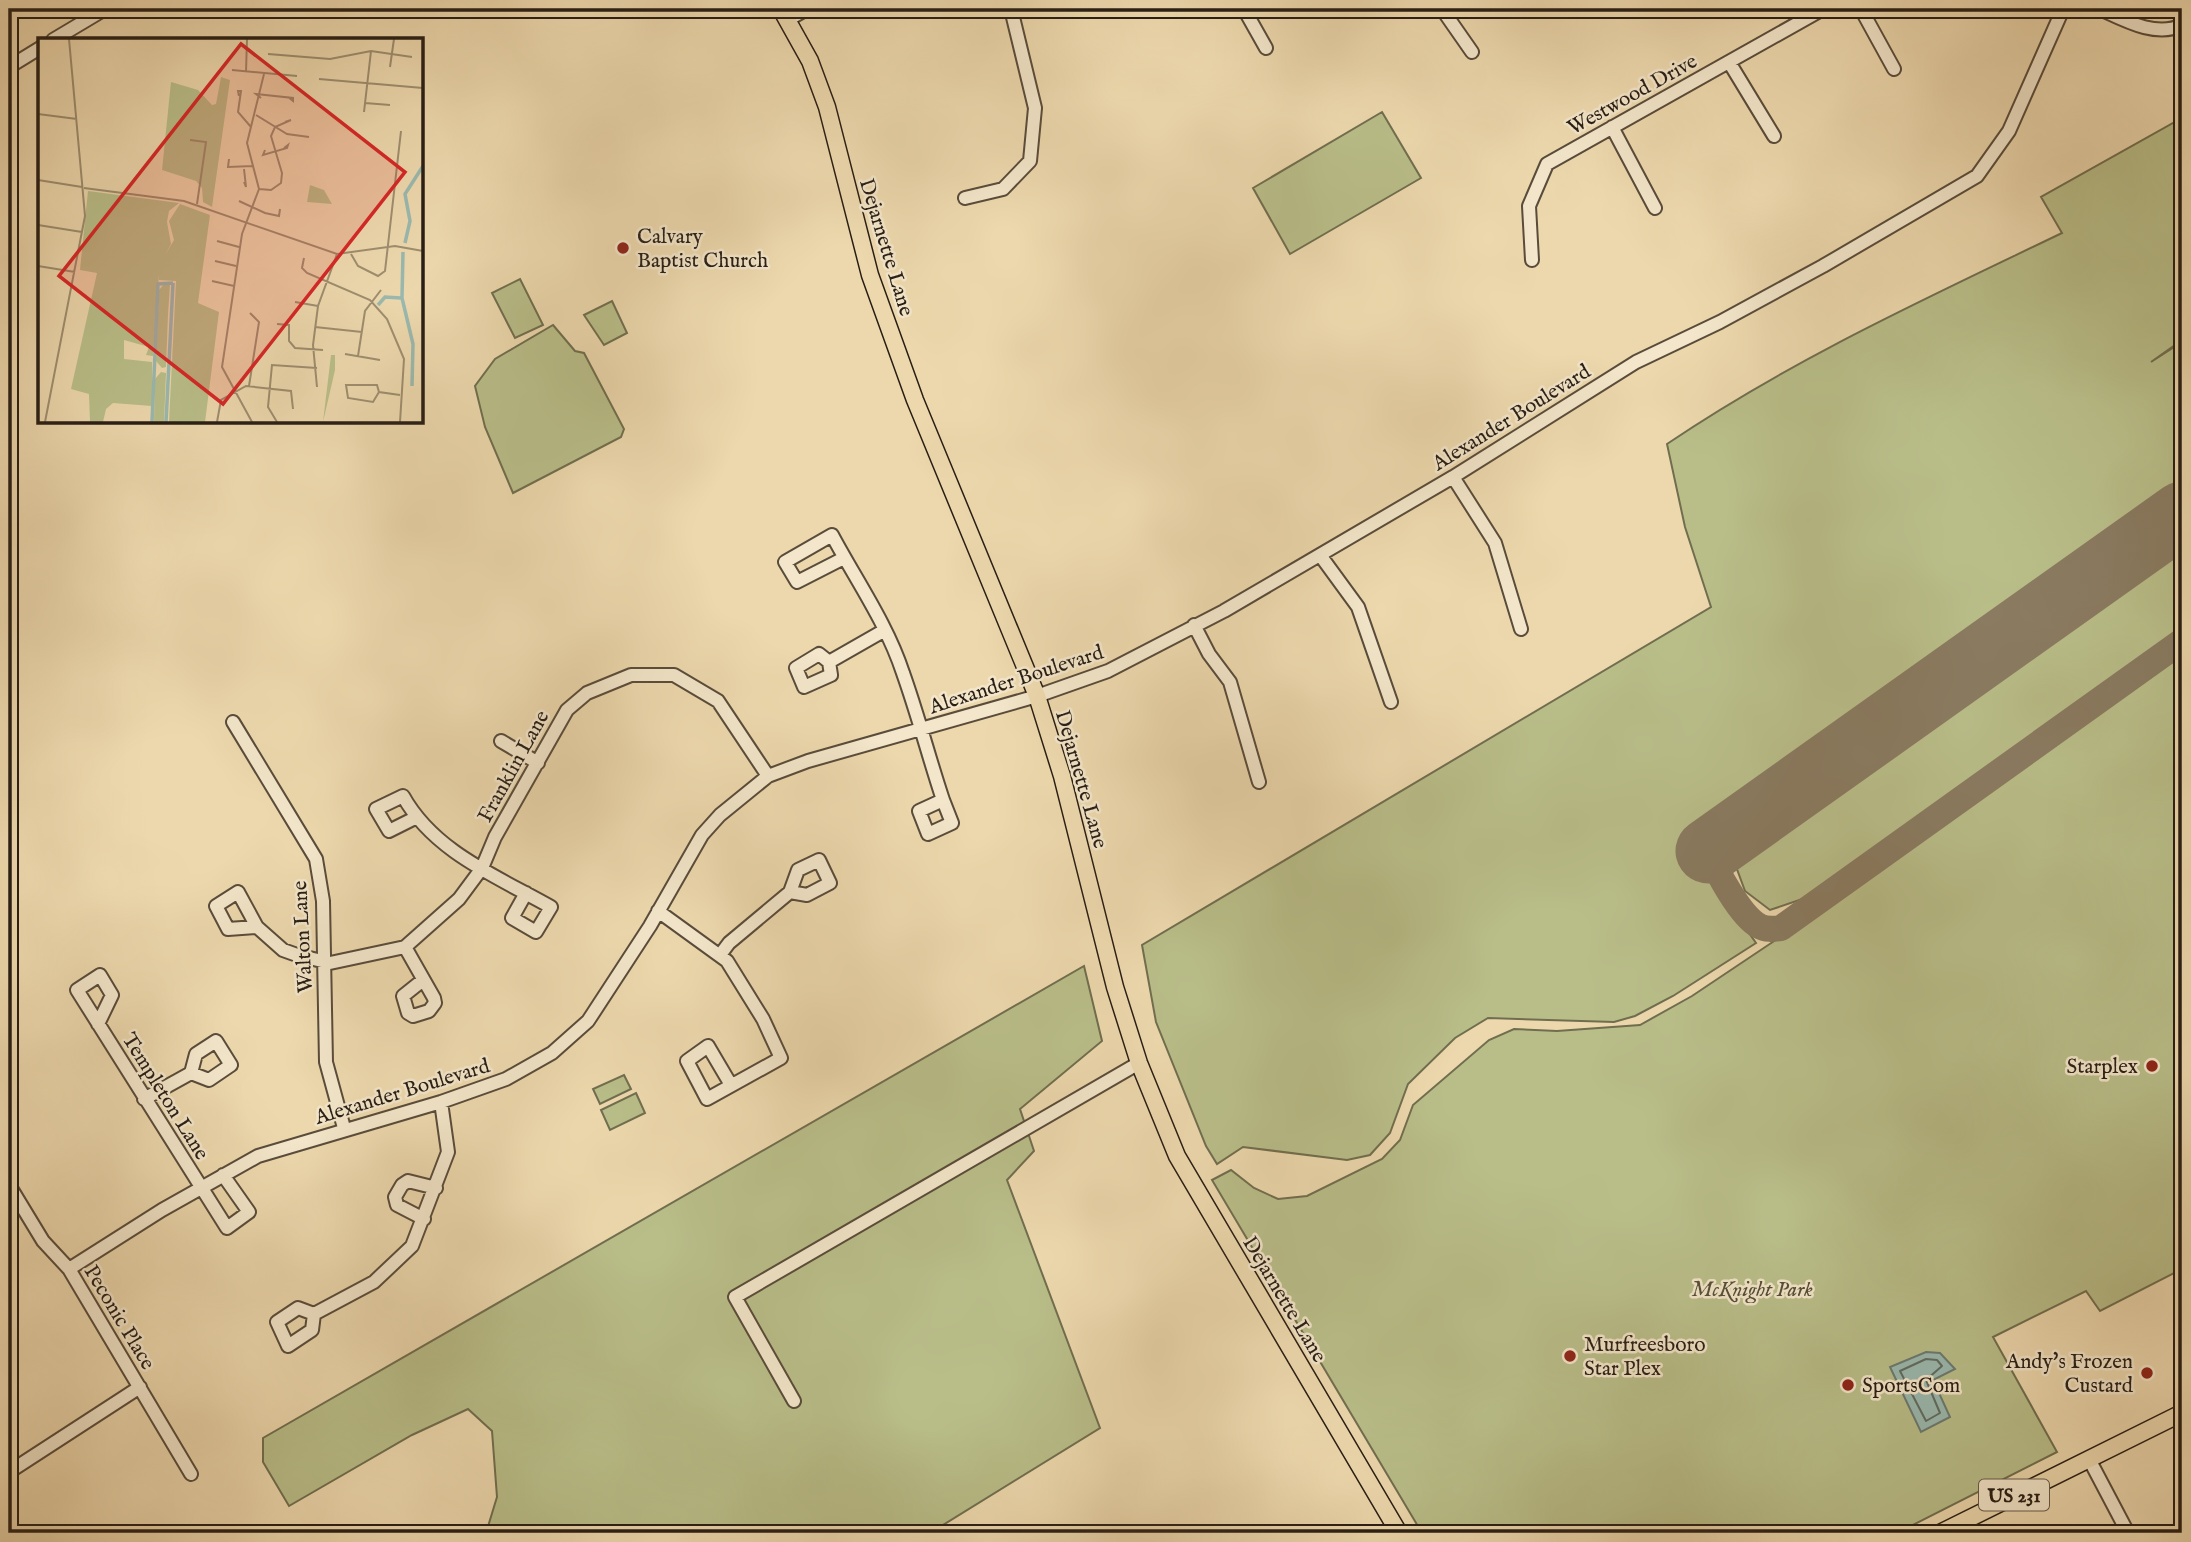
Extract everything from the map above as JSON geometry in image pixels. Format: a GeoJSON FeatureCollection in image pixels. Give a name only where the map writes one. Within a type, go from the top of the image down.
{"type":"FeatureCollection","features":[{"type":"Feature","properties":{"kind":"main road","name":"Dejarnette Lane"},"geometry":{"type":"LineString","coordinates":[[785,14],[810,61],[827,107],[870,275],[915,400],[1037,696],[1062,776],[1115,987],[1139,1063],[1177,1156],[1399,1533]]}},
{"type":"Feature","properties":{"kind":"main road","name":"US 231"},"geometry":{"type":"LineString","coordinates":[[1940,1533],[2182,1413]]}},
{"type":"Feature","properties":{"kind":"street"},"geometry":{"type":"LineString","coordinates":[[56,38],[105,9]]}},
{"type":"Feature","properties":{"kind":"street"},"geometry":{"type":"LineString","coordinates":[[785,14],[807,9]]}},
{"type":"Feature","properties":{"kind":"street"},"geometry":{"type":"LineString","coordinates":[[965,198],[1003,190],[1030,160],[1035,108],[1011,9]]}},
{"type":"Feature","properties":{"kind":"street"},"geometry":{"type":"LineString","coordinates":[[1244,9],[1266,48]]}},
{"type":"Feature","properties":{"kind":"street"},"geometry":{"type":"LineString","coordinates":[[1442,9],[1472,52]]}},
{"type":"Feature","properties":{"kind":"street","name":"Westwood Drive"},"geometry":{"type":"LineString","coordinates":[[1532,260],[1529,206],[1546,164],[1823,9]]}},
{"type":"Feature","properties":{"kind":"street"},"geometry":{"type":"LineString","coordinates":[[1861,9],[1894,69]]}},
{"type":"Feature","properties":{"kind":"street","name":"Alexander Boulevard"},"geometry":{"type":"LineString","coordinates":[[69,1269],[258,1156],[344,1128],[441,1102],[506,1079],[552,1053],[588,1021],[658,911],[702,835],[720,815],[768,776],[808,761],[1037,696],[1108,671],[1320,555],[1453,477],[1636,362],[1720,322],[1823,267],[1978,176],[2010,131],[2063,9]]}},
{"type":"Feature","properties":{"kind":"street"},"geometry":{"type":"LineString","coordinates":[[2100,9],[2137,26],[2173,30],[2182,25]]}},
{"type":"Feature","properties":{"kind":"street"},"geometry":{"type":"LineString","coordinates":[[9,67],[38,49]]}},
{"type":"Feature","properties":{"kind":"street"},"geometry":{"type":"LineString","coordinates":[[1729,62],[1774,136]]}},
{"type":"Feature","properties":{"kind":"street"},"geometry":{"type":"LineString","coordinates":[[1612,127],[1655,208]]}},
{"type":"Feature","properties":{"kind":"street"},"geometry":{"type":"LineString","coordinates":[[1453,477],[1495,543],[1521,629]]}},
{"type":"Feature","properties":{"kind":"street"},"geometry":{"type":"LineString","coordinates":[[844,558],[797,582],[786,562],[832,535],[884,630],[903,672],[943,800]]}},
{"type":"Feature","properties":{"kind":"street"},"geometry":{"type":"LineString","coordinates":[[1320,555],[1358,607],[1391,702]]}},
{"type":"Feature","properties":{"kind":"street"},"geometry":{"type":"LineString","coordinates":[[1194,625],[1209,654],[1230,682],[1259,782]]}},
{"type":"Feature","properties":{"kind":"street"},"geometry":{"type":"LineString","coordinates":[[829,662],[884,630]]}},
{"type":"Feature","properties":{"kind":"street","name":"Franklin Lane"},"geometry":{"type":"LineString","coordinates":[[405,947],[459,899],[482,868],[495,837],[567,710],[587,693],[631,675],[674,675],[718,701],[768,776]]}},
{"type":"Feature","properties":{"kind":"street","name":"Walton Lane"},"geometry":{"type":"LineString","coordinates":[[233,722],[316,859],[323,901],[326,1062],[344,1128]]}},
{"type":"Feature","properties":{"kind":"street"},"geometry":{"type":"LineString","coordinates":[[501,741],[538,764]]}},
{"type":"Feature","properties":{"kind":"street"},"geometry":{"type":"LineString","coordinates":[[415,818],[442,844],[526,893]]}},
{"type":"Feature","properties":{"kind":"street"},"geometry":{"type":"LineString","coordinates":[[720,955],[790,892]]}},
{"type":"Feature","properties":{"kind":"street"},"geometry":{"type":"LineString","coordinates":[[658,911],[720,955],[763,1019],[781,1058],[731,1085]]}},
{"type":"Feature","properties":{"kind":"street"},"geometry":{"type":"LineString","coordinates":[[257,927],[282,950],[326,962],[405,947],[423,981]]}},
{"type":"Feature","properties":{"kind":"street","name":"Templeton Lane"},"geometry":{"type":"LineString","coordinates":[[98,1024],[227,1228],[248,1212],[223,1175]]}},
{"type":"Feature","properties":{"kind":"street"},"geometry":{"type":"LineString","coordinates":[[794,1401],[735,1297],[1139,1063]]}},
{"type":"Feature","properties":{"kind":"street"},"geometry":{"type":"LineString","coordinates":[[144,1099],[191,1073]]}},
{"type":"Feature","properties":{"kind":"street"},"geometry":{"type":"LineString","coordinates":[[314,1314],[374,1282],[412,1246],[448,1152],[441,1102]]}},
{"type":"Feature","properties":{"kind":"street"},"geometry":{"type":"LineString","coordinates":[[424,1219],[397,1205],[395,1197],[401,1185],[408,1181],[436,1188]]}},
{"type":"Feature","properties":{"kind":"street","name":"Peconic Place"},"geometry":{"type":"LineString","coordinates":[[9,1185],[43,1241],[69,1269],[191,1474]]}},
{"type":"Feature","properties":{"kind":"street"},"geometry":{"type":"LineString","coordinates":[[9,1472],[140,1387]]}},
{"type":"Feature","properties":{"kind":"street"},"geometry":{"type":"LineString","coordinates":[[2089,1459],[2128,1533]]}},
{"type":"Feature","properties":{"kind":"green space"},"geometry":{"type":"Polygon","coordinates":[[[1382,112],[1421,178],[1290,254],[1253,188],[1382,112]]]}},
{"type":"Feature","properties":{"kind":"green space"},"geometry":{"type":"Polygon","coordinates":[[[2182,118],[2182,340],[2151,362],[2182,342],[2182,487],[1685,842],[1756,943],[1673,996],[1635,1016],[1614,1022],[1488,1018],[1455,1038],[1408,1084],[1390,1133],[1370,1155],[1347,1160],[1243,1147],[1217,1164],[1206,1146],[1156,1022],[1142,945],[1711,607],[1685,527],[1667,444],[1714,413],[1811,357],[2062,233],[2041,197],[2182,118]]]}},
{"type":"Feature","properties":{"kind":"green space"},"geometry":{"type":"Polygon","coordinates":[[[520,279],[543,325],[515,338],[492,293],[520,279]]]}},
{"type":"Feature","properties":{"kind":"green space"},"geometry":{"type":"Polygon","coordinates":[[[612,301],[627,333],[604,345],[584,315],[612,301]]]}},
{"type":"Feature","properties":{"kind":"green space"},"geometry":{"type":"Polygon","coordinates":[[[553,325],[575,351],[584,353],[624,429],[621,437],[513,493],[485,427],[475,386],[495,359],[553,325]]]}},
{"type":"Feature","properties":{"kind":"green space"},"geometry":{"type":"Polygon","coordinates":[[[2182,541],[2182,632],[1814,895],[1770,910],[1745,891],[1734,861],[2182,541]]]}},
{"type":"Feature","properties":{"kind":"green space","name":"McKnight Park"},"geometry":{"type":"Polygon","coordinates":[[[2182,652],[2182,1269],[2100,1311],[2086,1291],[1993,1337],[2057,1452],[1897,1533],[1422,1533],[1212,1180],[1231,1170],[1254,1188],[1278,1199],[1307,1196],[1382,1159],[1400,1140],[1413,1105],[1489,1040],[1514,1029],[1557,1031],[1640,1025],[1692,996],[1834,901],[2182,652]]]}},
{"type":"Feature","properties":{"kind":"green space"},"geometry":{"type":"Polygon","coordinates":[[[1084,966],[1102,1041],[1020,1109],[1034,1151],[1007,1180],[1100,1428],[930,1533],[486,1533],[497,1497],[492,1431],[468,1409],[412,1435],[289,1506],[263,1462],[263,1438],[1084,966]]]}},
{"type":"Feature","properties":{"kind":"green space"},"geometry":{"type":"Polygon","coordinates":[[[624,1075],[631,1089],[600,1104],[593,1089],[624,1075]]]}},
{"type":"Feature","properties":{"kind":"green space"},"geometry":{"type":"Polygon","coordinates":[[[636,1093],[645,1113],[610,1130],[601,1110],[636,1093]]]}},
{"type":"Feature","properties":{"kind":"water"},"geometry":{"type":"Polygon","coordinates":[[[1926,1352],[1940,1353],[1955,1369],[1933,1380],[1950,1417],[1921,1432],[1890,1367],[1926,1352]]]}},
{"type":"Feature","properties":{"kind":"taxiway"},"geometry":{"type":"LineString","coordinates":[[1708,851],[1744,913],[1762,927],[1781,928],[2182,641]]}},
{"type":"Feature","properties":{"kind":"runway"},"geometry":{"type":"LineString","coordinates":[[1708,851],[2182,514]]}},
{"type":"Feature","properties":{"kind":"place","name":"Calvary Baptist Church"},"geometry":{"type":"Point","coordinates":[623,248]}},
{"type":"Feature","properties":{"kind":"place","name":"Starplex"},"geometry":{"type":"Point","coordinates":[2152,1066]}},
{"type":"Feature","properties":{"kind":"place","name":"Murfreesboro Star Plex"},"geometry":{"type":"Point","coordinates":[1570,1356]}},
{"type":"Feature","properties":{"kind":"place","name":"Andy's Frozen Custard"},"geometry":{"type":"Point","coordinates":[2147,1373]}},
{"type":"Feature","properties":{"kind":"place","name":"SportsCom"},"geometry":{"type":"Point","coordinates":[1848,1385]}}]}
